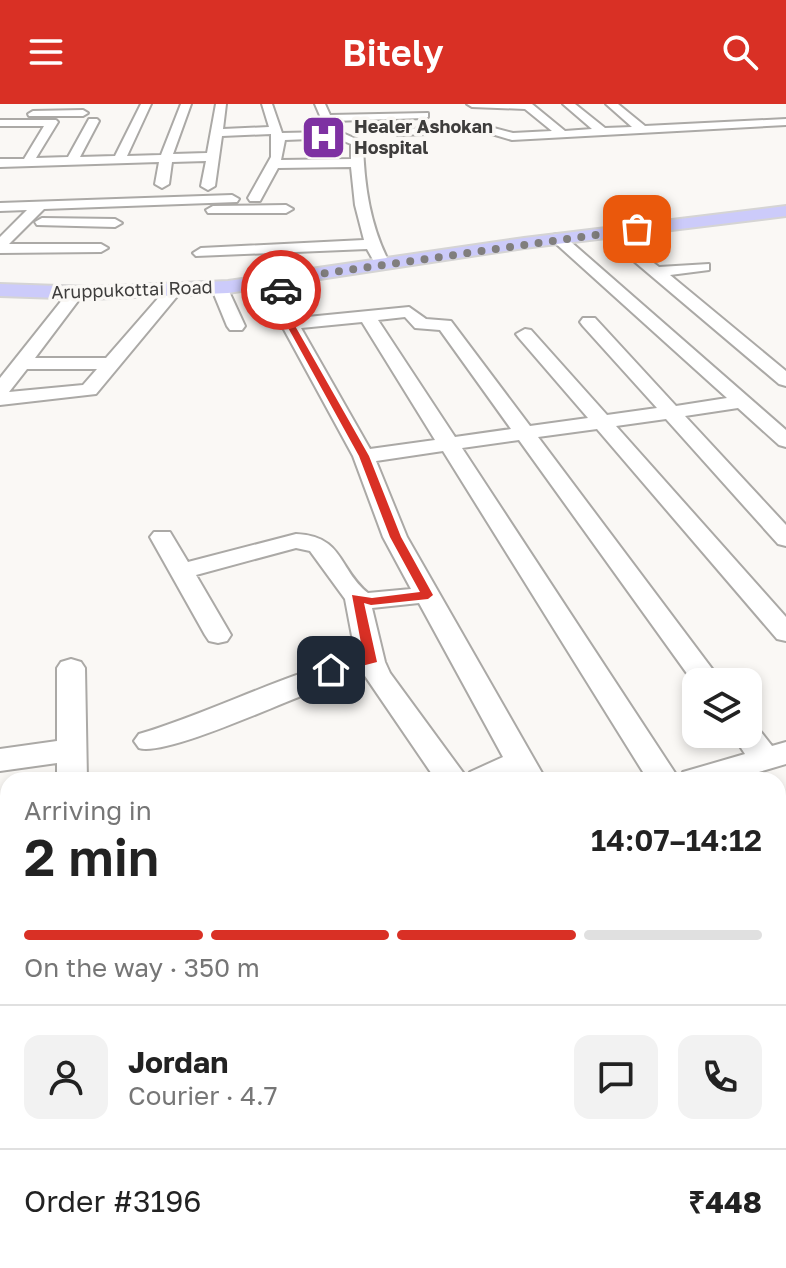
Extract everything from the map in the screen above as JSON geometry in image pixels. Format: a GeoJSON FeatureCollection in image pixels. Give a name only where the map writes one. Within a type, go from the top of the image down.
{"type":"FeatureCollection","features":[{"type":"Feature","properties":{"kind":"main road","name":"Aruppukottai Road"},"geometry":{"type":"LineString","coordinates":[[0,290],[76,293],[219,287],[558,238],[786,211]]}},
{"type":"Feature","properties":{"kind":"street"},"geometry":{"type":"LineString","coordinates":[[30,104],[45,104]]}},
{"type":"Feature","properties":{"kind":"street"},"geometry":{"type":"LineString","coordinates":[[119,160],[146,104]]}},
{"type":"Feature","properties":{"kind":"street"},"geometry":{"type":"LineString","coordinates":[[162,184],[156,159],[186,104]]}},
{"type":"Feature","properties":{"kind":"street"},"geometry":{"type":"LineString","coordinates":[[208,186],[221,104]]}},
{"type":"Feature","properties":{"kind":"street"},"geometry":{"type":"LineString","coordinates":[[255,198],[273,164],[277,133],[267,104]]}},
{"type":"Feature","properties":{"kind":"street"},"geometry":{"type":"LineString","coordinates":[[320,104],[335,135]]}},
{"type":"Feature","properties":{"kind":"street"},"geometry":{"type":"LineString","coordinates":[[472,104],[528,106],[562,134]]}},
{"type":"Feature","properties":{"kind":"street"},"geometry":{"type":"LineString","coordinates":[[568,104],[602,132]]}},
{"type":"Feature","properties":{"kind":"street"},"geometry":{"type":"LineString","coordinates":[[611,104],[642,130]]}},
{"type":"Feature","properties":{"kind":"street"},"geometry":{"type":"LineString","coordinates":[[327,118],[390,110],[432,115]]}},
{"type":"Feature","properties":{"kind":"street"},"geometry":{"type":"LineString","coordinates":[[390,110],[394,135],[490,130],[507,137]]}},
{"type":"Feature","properties":{"kind":"street"},"geometry":{"type":"LineString","coordinates":[[701,111],[726,125]]}},
{"type":"Feature","properties":{"kind":"street"},"geometry":{"type":"LineString","coordinates":[[741,111],[762,124]]}},
{"type":"Feature","properties":{"kind":"street"},"geometry":{"type":"LineString","coordinates":[[662,113],[681,127]]}},
{"type":"Feature","properties":{"kind":"street"},"geometry":{"type":"LineString","coordinates":[[0,114],[88,117],[72,161]]}},
{"type":"Feature","properties":{"kind":"street"},"geometry":{"type":"LineString","coordinates":[[482,115],[490,130]]}},
{"type":"Feature","properties":{"kind":"street"},"geometry":{"type":"LineString","coordinates":[[0,123],[52,122],[28,162]]}},
{"type":"Feature","properties":{"kind":"street"},"geometry":{"type":"LineString","coordinates":[[437,140],[786,122]]}},
{"type":"Feature","properties":{"kind":"street"},"geometry":{"type":"LineString","coordinates":[[217,133],[335,135],[362,141],[357,163],[370,244],[382,264]]}},
{"type":"Feature","properties":{"kind":"street"},"geometry":{"type":"LineString","coordinates":[[0,163],[211,157]]}},
{"type":"Feature","properties":{"kind":"street"},"geometry":{"type":"LineString","coordinates":[[273,164],[357,163]]}},
{"type":"Feature","properties":{"kind":"street"},"geometry":{"type":"LineString","coordinates":[[49,176],[111,174]]}},
{"type":"Feature","properties":{"kind":"street"},"geometry":{"type":"LineString","coordinates":[[0,207],[232,199]]}},
{"type":"Feature","properties":{"kind":"street"},"geometry":{"type":"LineString","coordinates":[[124,201],[132,212],[283,215],[271,248]]}},
{"type":"Feature","properties":{"kind":"street"},"geometry":{"type":"LineString","coordinates":[[0,247],[37,206]]}},
{"type":"Feature","properties":{"kind":"street"},"geometry":{"type":"LineString","coordinates":[[0,227],[115,223]]}},
{"type":"Feature","properties":{"kind":"street"},"geometry":{"type":"LineString","coordinates":[[608,232],[786,380]]}},
{"type":"Feature","properties":{"kind":"street"},"geometry":{"type":"LineString","coordinates":[[558,238],[786,441]]}},
{"type":"Feature","properties":{"kind":"street"},"geometry":{"type":"LineString","coordinates":[[201,253],[370,244]]}},
{"type":"Feature","properties":{"kind":"street"},"geometry":{"type":"LineString","coordinates":[[0,247],[101,248]]}},
{"type":"Feature","properties":{"kind":"street"},"geometry":{"type":"LineString","coordinates":[[655,272],[704,267]]}},
{"type":"Feature","properties":{"kind":"street"},"geometry":{"type":"LineString","coordinates":[[278,280],[290,324],[364,456],[395,537],[526,771]]}},
{"type":"Feature","properties":{"kind":"street"},"geometry":{"type":"LineString","coordinates":[[219,287],[236,326]]}},
{"type":"Feature","properties":{"kind":"street"},"geometry":{"type":"LineString","coordinates":[[1,396],[84,392],[94,385],[173,291]]}},
{"type":"Feature","properties":{"kind":"street"},"geometry":{"type":"LineString","coordinates":[[1,396],[20,363],[76,293]]}},
{"type":"Feature","properties":{"kind":"street"},"geometry":{"type":"LineString","coordinates":[[290,324],[409,312],[421,324],[445,325],[698,668]]}},
{"type":"Feature","properties":{"kind":"street"},"geometry":{"type":"LineString","coordinates":[[366,315],[659,772]]}},
{"type":"Feature","properties":{"kind":"street"},"geometry":{"type":"LineString","coordinates":[[589,322],[786,539]]}},
{"type":"Feature","properties":{"kind":"street"},"geometry":{"type":"LineString","coordinates":[[525,334],[786,633]]}},
{"type":"Feature","properties":{"kind":"street"},"geometry":{"type":"LineString","coordinates":[[20,363],[112,364]]}},
{"type":"Feature","properties":{"kind":"street"},"geometry":{"type":"LineString","coordinates":[[364,456],[742,402]]}},
{"type":"Feature","properties":{"kind":"street"},"geometry":{"type":"LineString","coordinates":[[162,537],[218,635]]}},
{"type":"Feature","properties":{"kind":"street"},"geometry":{"type":"LineString","coordinates":[[181,571],[296,541],[311,540],[322,547],[357,597],[371,662],[378,676],[447,772]]}},
{"type":"Feature","properties":{"kind":"street"},"geometry":{"type":"LineString","coordinates":[[357,597],[371,602],[428,595]]}},
{"type":"Feature","properties":{"kind":"street"},"geometry":{"type":"LineString","coordinates":[[149,741],[183,732],[331,670],[371,662]]}},
{"type":"Feature","properties":{"kind":"street"},"geometry":{"type":"LineString","coordinates":[[0,760],[72,765],[71,668]]}},
{"type":"Feature","properties":{"kind":"street"},"geometry":{"type":"LineString","coordinates":[[721,772],[775,756]]}},
{"type":"Feature","properties":{"kind":"way so far"},"geometry":{"type":"LineString","coordinates":[[281,290],[278,280],[637,229]]}},
{"type":"Feature","properties":{"kind":"place","name":"Healer Ashokan Hospital"},"geometry":{"type":"Point","coordinates":[323,137]}},
{"type":"Feature","properties":{"kind":"route"},"geometry":{"type":"LineString","coordinates":[[281,290],[290,324],[364,456],[395,537],[428,595],[371,602],[357,597],[371,662],[331,670]]}}]}
